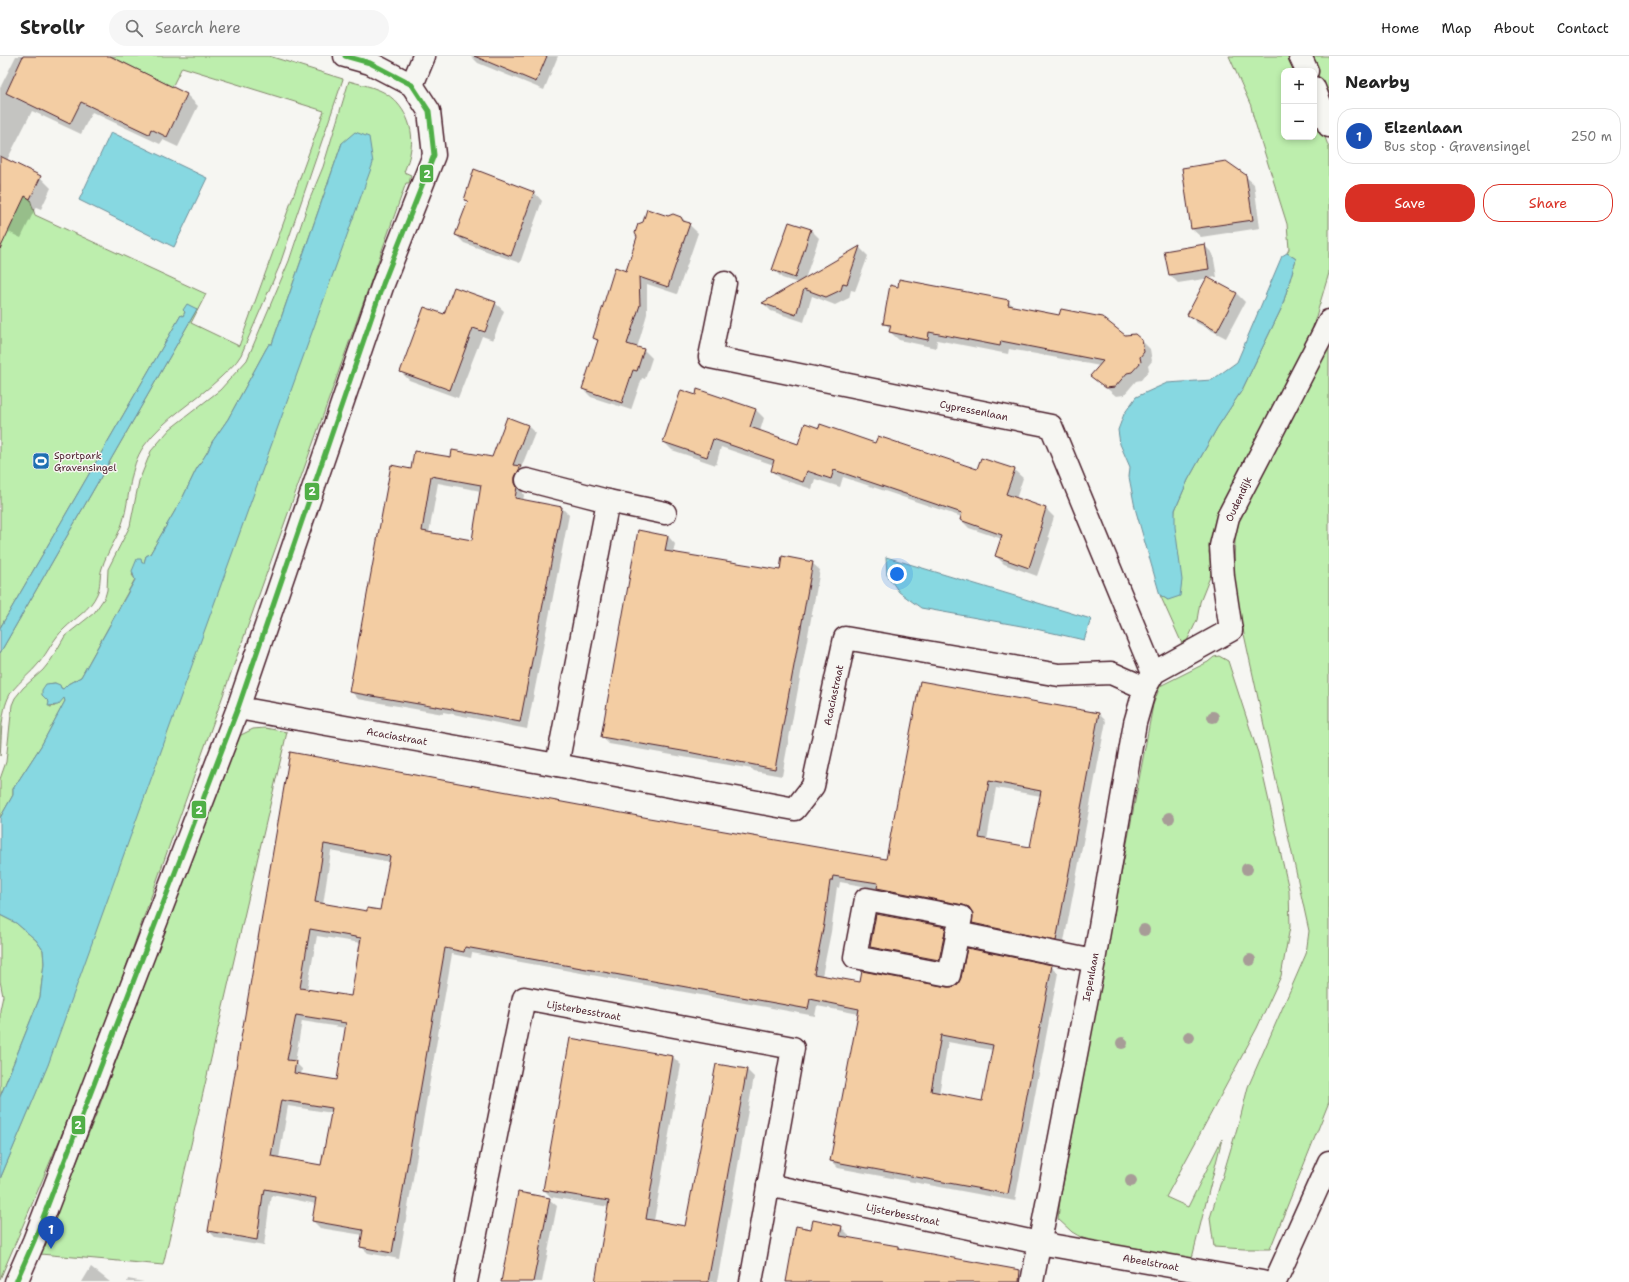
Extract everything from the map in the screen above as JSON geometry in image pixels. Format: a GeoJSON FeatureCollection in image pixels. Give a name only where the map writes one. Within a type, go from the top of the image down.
{"type":"FeatureCollection","features":[{"type":"Feature","properties":{"kind":"street"},"geometry":{"type":"LineString","coordinates":[[16,1282],[34,1241],[238,708],[383,284],[434,155],[429,111],[412,84],[370,63],[345,56]]}},
{"type":"Feature","properties":{"kind":"street"},"geometry":{"type":"LineString","coordinates":[[412,84],[424,56]]}},
{"type":"Feature","properties":{"kind":"street"},"geometry":{"type":"LineString","coordinates":[[1300,56],[1306,68]]}},
{"type":"Feature","properties":{"kind":"street"},"geometry":{"type":"LineString","coordinates":[[1317,96],[1329,126]]}},
{"type":"Feature","properties":{"kind":"street","name":"Cypressenlaan"},"geometry":{"type":"LineString","coordinates":[[726,283],[710,357],[1051,426],[1149,681]]}},
{"type":"Feature","properties":{"kind":"street","name":"Oudendijk"},"geometry":{"type":"LineString","coordinates":[[1149,681],[1231,630],[1223,577],[1221,546],[1228,517],[1329,321]]}},
{"type":"Feature","properties":{"kind":"street"},"geometry":{"type":"LineString","coordinates":[[527,480],[608,501],[665,513]]}},
{"type":"Feature","properties":{"kind":"street"},"geometry":{"type":"LineString","coordinates":[[557,765],[608,501]]}},
{"type":"Feature","properties":{"kind":"street","name":"Acaciastraat"},"geometry":{"type":"LineString","coordinates":[[238,708],[795,809],[813,786],[845,638],[1059,675],[1111,673],[1149,681]]}},
{"type":"Feature","properties":{"kind":"street","name":"Iepenlaan"},"geometry":{"type":"LineString","coordinates":[[1032,1282],[1094,961],[1135,723],[1149,681]]}},
{"type":"Feature","properties":{"kind":"street"},"geometry":{"type":"LineString","coordinates":[[866,899],[961,917],[957,933],[950,975],[855,957],[866,899]]}},
{"type":"Feature","properties":{"kind":"street"},"geometry":{"type":"LineString","coordinates":[[957,933],[1094,961]]}},
{"type":"Feature","properties":{"kind":"street","name":"Lijsterbesstraat"},"geometry":{"type":"LineString","coordinates":[[466,1282],[524,998],[793,1048],[751,1282]]}},
{"type":"Feature","properties":{"kind":"street"},"geometry":{"type":"LineString","coordinates":[[1275,1282],[1329,1162]]}},
{"type":"Feature","properties":{"kind":"street","name":"Lijsterbesstraat"},"geometry":{"type":"LineString","coordinates":[[768,1185],[1039,1243]]}},
{"type":"Feature","properties":{"kind":"street","name":"Abeelstraat"},"geometry":{"type":"LineString","coordinates":[[1039,1243],[1262,1282]]}},
{"type":"Feature","properties":{"kind":"green space"},"geometry":{"type":"Polygon","coordinates":[[[110,56],[269,56],[343,79],[279,267],[241,355],[232,367],[211,386],[161,427],[152,436],[139,454],[135,463],[123,521],[102,568],[97,594],[90,605],[60,633],[39,663],[12,691],[3,714],[0,756],[0,653],[197,309],[183,310],[185,312],[183,316],[181,315],[0,628],[0,184],[30,199],[35,215],[206,294],[191,323],[239,346],[324,111],[182,67],[172,87],[110,56]]]}},
{"type":"Feature","properties":{"kind":"green space"},"geometry":{"type":"Polygon","coordinates":[[[1229,56],[1290,56],[1296,68],[1281,68],[1281,140],[1317,140],[1317,116],[1329,148],[1329,273],[1308,343],[1213,535],[1209,552],[1212,572],[1200,602],[1197,620],[1183,646],[1160,595],[1168,600],[1175,510],[1188,480],[1217,428],[1242,390],[1282,307],[1296,259],[1287,253],[1289,249],[1287,224],[1251,106],[1229,56]]]}},
{"type":"Feature","properties":{"kind":"green space"},"geometry":{"type":"Polygon","coordinates":[[[1309,56],[1329,56],[1329,101],[1317,74],[1317,68],[1314,68],[1309,56]]]}},
{"type":"Feature","properties":{"kind":"green space"},"geometry":{"type":"Polygon","coordinates":[[[349,81],[372,87],[387,94],[400,106],[405,114],[411,130],[412,139],[410,154],[404,172],[411,175],[409,183],[406,183],[101,1037],[59,1141],[0,1279],[0,1179],[48,1064],[342,143],[272,344],[269,344],[266,349],[228,419],[212,442],[183,497],[150,554],[146,556],[144,563],[142,563],[132,575],[135,579],[81,677],[68,684],[63,689],[55,683],[48,684],[42,695],[49,702],[50,707],[55,706],[64,698],[65,701],[41,746],[13,789],[13,795],[0,818],[0,779],[6,762],[12,705],[15,698],[23,688],[43,670],[51,660],[65,636],[94,613],[105,597],[107,590],[108,569],[130,526],[139,481],[151,451],[170,429],[220,390],[247,360],[289,261],[309,201],[323,167],[349,81]]]}},
{"type":"Feature","properties":{"kind":"green space"},"geometry":{"type":"Polygon","coordinates":[[[1329,337],[1329,1102],[1270,1249],[1214,1247],[1210,1218],[1248,1087],[1306,954],[1309,931],[1235,593],[1234,562],[1236,532],[1239,511],[1329,337]]]}},
{"type":"Feature","properties":{"kind":"green space"},"geometry":{"type":"Polygon","coordinates":[[[1219,656],[1228,661],[1258,753],[1289,890],[1290,927],[1281,976],[1257,1028],[1166,1197],[1188,1207],[1222,1139],[1191,1262],[1129,1252],[1098,1244],[1072,1232],[1058,1219],[1060,1200],[1153,705],[1160,686],[1208,662],[1214,657],[1219,656]]]}},
{"type":"Feature","properties":{"kind":"green space"},"geometry":{"type":"Polygon","coordinates":[[[265,728],[287,732],[163,1265],[40,1254],[98,1110],[235,738],[253,729],[265,728]]]}},
{"type":"Feature","properties":{"kind":"green space"},"geometry":{"type":"Polygon","coordinates":[[[0,915],[16,923],[36,940],[43,950],[44,963],[40,997],[0,1097],[0,1010],[3,996],[0,981],[0,915]]]}},
{"type":"Feature","properties":{"kind":"water"},"geometry":{"type":"Polygon","coordinates":[[[111,132],[207,178],[174,247],[79,200],[111,132]]]}},
{"type":"Feature","properties":{"kind":"water"},"geometry":{"type":"Polygon","coordinates":[[[355,132],[369,137],[373,163],[48,1065],[0,1179],[0,1097],[40,997],[44,963],[43,950],[36,940],[16,923],[0,915],[0,818],[13,795],[13,789],[41,746],[65,701],[64,698],[58,705],[48,706],[49,702],[42,695],[42,690],[46,684],[55,683],[60,685],[63,689],[68,684],[81,677],[135,580],[132,571],[137,559],[141,559],[142,563],[144,563],[146,556],[150,554],[183,497],[212,442],[228,419],[266,349],[269,344],[272,344],[342,143],[355,132]]]}},
{"type":"Feature","properties":{"kind":"water"},"geometry":{"type":"Polygon","coordinates":[[[1287,253],[1296,259],[1282,307],[1242,390],[1217,428],[1188,480],[1175,510],[1175,527],[1182,580],[1180,596],[1168,600],[1160,595],[1135,508],[1129,477],[1130,467],[1120,444],[1118,430],[1124,414],[1136,397],[1167,383],[1212,380],[1237,362],[1282,256],[1287,253]]]}},
{"type":"Feature","properties":{"kind":"water"},"geometry":{"type":"Polygon","coordinates":[[[187,304],[197,309],[0,653],[0,628],[181,315],[183,316],[185,312],[183,310],[187,304]]]}},
{"type":"Feature","properties":{"kind":"water"},"geometry":{"type":"Polygon","coordinates":[[[886,557],[1091,619],[1084,640],[1027,627],[921,608],[899,592],[887,575],[886,557]]]}},
{"type":"Feature","properties":{"kind":"building"},"geometry":{"type":"Polygon","coordinates":[[[23,56],[110,56],[187,94],[167,137],[151,129],[149,134],[81,102],[70,124],[6,93],[23,56]]]}},
{"type":"Feature","properties":{"kind":"building"},"geometry":{"type":"Polygon","coordinates":[[[474,56],[547,56],[536,82],[474,56]]]}},
{"type":"Feature","properties":{"kind":"building"},"geometry":{"type":"Polygon","coordinates":[[[0,156],[41,176],[30,199],[25,196],[0,249],[0,156]]]}},
{"type":"Feature","properties":{"kind":"building"},"geometry":{"type":"Polygon","coordinates":[[[1226,161],[1246,175],[1253,220],[1191,229],[1182,168],[1226,161]]]}},
{"type":"Feature","properties":{"kind":"building"},"geometry":{"type":"Polygon","coordinates":[[[474,169],[534,192],[511,256],[455,235],[468,201],[464,200],[474,169]]]}},
{"type":"Feature","properties":{"kind":"building"},"geometry":{"type":"Polygon","coordinates":[[[647,209],[668,216],[673,214],[681,217],[683,221],[690,223],[668,287],[639,277],[640,305],[627,344],[644,349],[637,371],[633,370],[622,403],[582,389],[598,340],[593,338],[615,267],[626,271],[637,237],[635,233],[638,224],[643,222],[647,209]]]}},
{"type":"Feature","properties":{"kind":"building"},"geometry":{"type":"Polygon","coordinates":[[[789,222],[811,229],[795,278],[772,270],[789,222]]]}},
{"type":"Feature","properties":{"kind":"building"},"geometry":{"type":"Polygon","coordinates":[[[1205,244],[1209,269],[1169,275],[1164,251],[1205,244]]]}},
{"type":"Feature","properties":{"kind":"building"},"geometry":{"type":"Polygon","coordinates":[[[860,246],[847,284],[843,283],[841,290],[826,297],[804,289],[796,315],[762,303],[860,246]]]}},
{"type":"Feature","properties":{"kind":"building"},"geometry":{"type":"Polygon","coordinates":[[[1207,277],[1237,293],[1217,331],[1187,315],[1207,277]]]}},
{"type":"Feature","properties":{"kind":"building"},"geometry":{"type":"Polygon","coordinates":[[[899,279],[1009,300],[1008,305],[1059,315],[1061,309],[1102,317],[1125,335],[1135,334],[1142,340],[1144,352],[1140,357],[1141,362],[1132,372],[1127,373],[1115,387],[1106,388],[1090,376],[1103,361],[1001,341],[1000,346],[929,332],[928,340],[889,332],[891,325],[883,324],[890,285],[898,287],[899,279]]]}},
{"type":"Feature","properties":{"kind":"building"},"geometry":{"type":"Polygon","coordinates":[[[454,287],[496,302],[485,332],[473,328],[450,390],[400,372],[424,307],[444,314],[454,287]]]}},
{"type":"Feature","properties":{"kind":"building"},"geometry":{"type":"Polygon","coordinates":[[[697,389],[756,409],[750,427],[798,444],[805,423],[819,428],[820,424],[875,443],[878,436],[977,469],[981,458],[1015,469],[1006,494],[1046,508],[1040,528],[1042,528],[1029,568],[995,556],[1002,535],[960,520],[962,513],[834,470],[831,479],[807,471],[803,482],[771,471],[774,460],[713,439],[707,457],[663,442],[681,390],[696,395],[697,389]]]}},
{"type":"Feature","properties":{"kind":"building"},"geometry":{"type":"Polygon","coordinates":[[[507,417],[528,425],[513,465],[521,466],[515,477],[517,487],[515,498],[562,507],[520,722],[436,706],[349,692],[391,465],[411,469],[414,451],[451,457],[452,450],[492,457],[507,417]],[[431,476],[422,531],[472,540],[481,485],[431,476]]]}},
{"type":"Feature","properties":{"kind":"building"},"geometry":{"type":"Polygon","coordinates":[[[638,530],[668,536],[665,551],[780,570],[782,556],[813,562],[775,769],[601,737],[638,530]]]}},
{"type":"Feature","properties":{"kind":"building"},"geometry":{"type":"Polygon","coordinates":[[[920,681],[1099,713],[1056,941],[972,923],[973,913],[969,907],[963,905],[877,888],[878,883],[833,876],[832,881],[830,881],[824,924],[814,974],[860,982],[862,971],[953,987],[958,984],[961,978],[967,948],[1052,965],[1008,1194],[830,1161],[859,1009],[810,999],[808,1009],[465,947],[464,952],[445,948],[392,1253],[360,1247],[363,1230],[312,1221],[316,1198],[265,1189],[264,1195],[263,1194],[257,1240],[208,1231],[290,752],[649,818],[886,859],[920,681]],[[989,781],[979,838],[1030,847],[1041,791],[989,781]],[[324,844],[315,902],[367,911],[367,908],[380,910],[390,856],[324,844]],[[310,929],[300,988],[351,996],[361,938],[310,929]],[[296,1015],[287,1060],[296,1061],[294,1073],[337,1080],[346,1023],[296,1015]],[[941,1035],[931,1091],[982,1101],[993,1045],[941,1035]],[[281,1100],[271,1156],[321,1165],[332,1108],[281,1100]]]}},
{"type":"Feature","properties":{"kind":"building"},"geometry":{"type":"Polygon","coordinates":[[[876,914],[946,927],[939,960],[870,947],[876,914]]]}},
{"type":"Feature","properties":{"kind":"building"},"geometry":{"type":"Polygon","coordinates":[[[570,1038],[673,1056],[646,1219],[685,1226],[716,1064],[747,1069],[708,1282],[595,1282],[609,1201],[543,1190],[570,1038]]]}},
{"type":"Feature","properties":{"kind":"building"},"geometry":{"type":"Polygon","coordinates":[[[518,1192],[550,1198],[533,1282],[501,1282],[518,1192]]]}},
{"type":"Feature","properties":{"kind":"building"},"geometry":{"type":"Polygon","coordinates":[[[813,1220],[842,1226],[840,1236],[1020,1270],[1019,1282],[786,1282],[796,1226],[811,1229],[813,1220]]]}},
{"type":"Feature","properties":{"kind":"transit line","name":"2"},"geometry":{"type":"LineString","coordinates":[[16,1282],[34,1241],[238,708],[383,284],[434,155],[429,111],[412,85],[370,63],[345,56]]}},
{"type":"Feature","properties":{"kind":"place","name":"Sportpark Gravensingel"},"geometry":{"type":"Point","coordinates":[41,461]}},
{"type":"Feature","properties":{"kind":"place","name":"Elzenlaan"},"geometry":{"type":"Point","coordinates":[51,1249]}}]}
